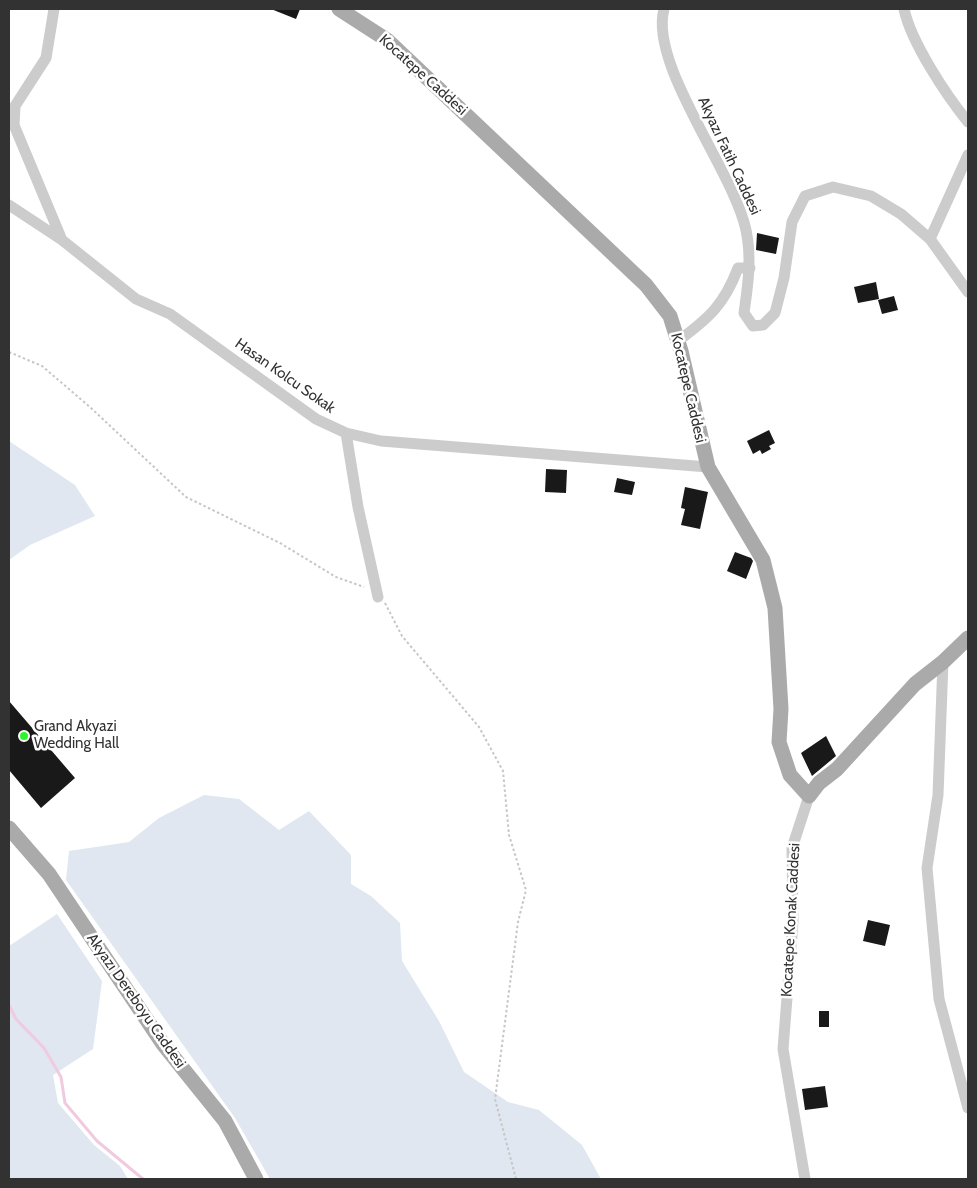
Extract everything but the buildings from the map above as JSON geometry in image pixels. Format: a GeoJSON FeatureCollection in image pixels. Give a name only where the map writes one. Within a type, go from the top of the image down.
{"type":"FeatureCollection","features":[{"type":"Feature","properties":{"kind":"main road","name":"Kocatepe Caddesi"},"geometry":{"type":"LineString","coordinates":[[339,9],[387,40],[646,284],[670,316],[678,341],[708,467],[763,560],[775,608],[781,709],[779,742],[790,775],[809,796]]}},
{"type":"Feature","properties":{"kind":"main road","name":"Kocatepe Konak Caddesi"},"geometry":{"type":"LineString","coordinates":[[809,796],[820,783],[838,769],[915,684],[943,662],[968,638]]}},
{"type":"Feature","properties":{"kind":"main road","name":"Akyazı Dereboyu Caddesi"},"geometry":{"type":"LineString","coordinates":[[9,828],[49,874],[163,1044],[225,1121],[256,1179]]}},
{"type":"Feature","properties":{"kind":"street"},"geometry":{"type":"LineString","coordinates":[[54,9],[46,58],[15,106],[14,125],[62,240]]}},
{"type":"Feature","properties":{"kind":"street","name":"Akyazı Fatih Caddesi"},"geometry":{"type":"LineString","coordinates":[[664,9],[661,19],[668,58],[728,184],[746,229],[750,268],[744,313],[752,326],[763,325],[775,313],[784,278],[792,222],[805,196],[832,187],[871,196],[901,214],[930,239]]}},
{"type":"Feature","properties":{"kind":"street"},"geometry":{"type":"LineString","coordinates":[[904,9],[908,26],[957,109],[968,122]]}},
{"type":"Feature","properties":{"kind":"street"},"geometry":{"type":"LineString","coordinates":[[968,155],[930,239],[968,292]]}},
{"type":"Feature","properties":{"kind":"street","name":"Hasan Kolcu Sokak"},"geometry":{"type":"LineString","coordinates":[[9,205],[62,240],[136,299],[170,314],[316,419],[346,433],[381,441],[708,467]]}},
{"type":"Feature","properties":{"kind":"street"},"geometry":{"type":"LineString","coordinates":[[678,341],[709,318],[730,288],[738,268],[750,268]]}},
{"type":"Feature","properties":{"kind":"street"},"geometry":{"type":"LineString","coordinates":[[346,433],[358,507],[378,597]]}},
{"type":"Feature","properties":{"kind":"street"},"geometry":{"type":"LineString","coordinates":[[943,662],[938,795],[927,868],[939,999],[958,1064],[968,1108]]}},
{"type":"Feature","properties":{"kind":"street","name":"Kocatepe Konak Caddesi"},"geometry":{"type":"LineString","coordinates":[[804,1179],[783,1049],[793,921],[792,848],[809,796]]}},
{"type":"Feature","properties":{"kind":"path"},"geometry":{"type":"LineString","coordinates":[[9,352],[42,366],[91,408],[186,497],[280,544],[336,577],[366,588],[387,604],[402,636],[479,726],[503,771],[509,835],[526,890],[518,922],[495,1100],[516,1179]]}},
{"type":"Feature","properties":{"kind":"shaded area"},"geometry":{"type":"Polygon","coordinates":[[[9,441],[75,485],[95,516],[30,545],[9,560],[9,441]]]}},
{"type":"Feature","properties":{"kind":"shaded area"},"geometry":{"type":"Polygon","coordinates":[[[204,795],[239,799],[279,830],[309,811],[351,855],[351,884],[371,896],[400,923],[402,961],[439,1021],[464,1072],[508,1102],[539,1110],[582,1145],[601,1179],[270,1179],[235,1118],[66,880],[69,851],[129,842],[159,818],[204,795]]]}},
{"type":"Feature","properties":{"kind":"shaded area"},"geometry":{"type":"Polygon","coordinates":[[[57,914],[102,981],[93,1049],[53,1075],[58,1103],[94,1145],[120,1166],[128,1179],[9,1179],[9,946],[57,914]]]}},
{"type":"Feature","properties":{"kind":"waterway"},"geometry":{"type":"LineString","coordinates":[[9,1005],[16,1019],[44,1048],[61,1077],[65,1103],[97,1141],[143,1179]]}},
{"type":"Feature","properties":{"kind":"place","name":"Grand Akyazi Wedding Hall"},"geometry":{"type":"Point","coordinates":[24,736]}}]}
